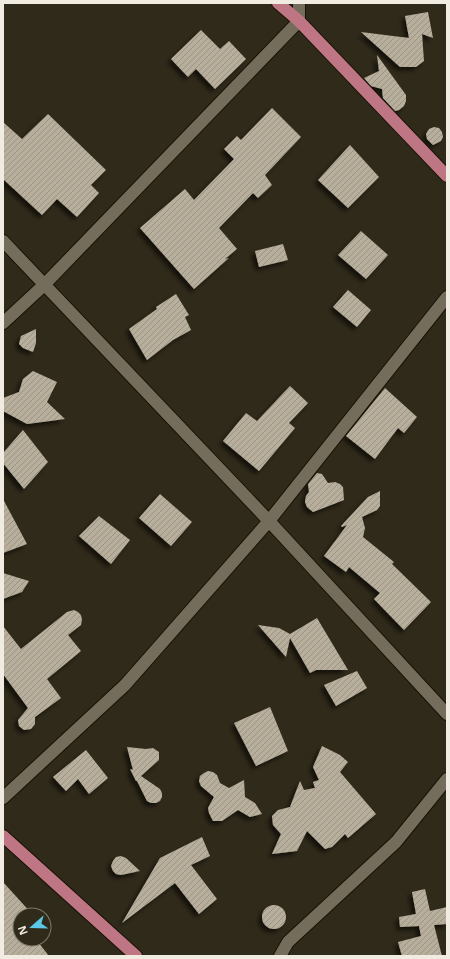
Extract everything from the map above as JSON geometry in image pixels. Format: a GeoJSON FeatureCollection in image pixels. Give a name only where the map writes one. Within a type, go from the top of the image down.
{"type":"FeatureCollection","features":[{"type":"Feature","properties":{"kind":"main road"},"geometry":{"type":"LineString","coordinates":[[278,3],[299,21],[447,176]]}},
{"type":"Feature","properties":{"kind":"main road"},"geometry":{"type":"LineString","coordinates":[[3,836],[136,956]]}},
{"type":"Feature","properties":{"kind":"street"},"geometry":{"type":"LineString","coordinates":[[3,323],[44,285],[299,21],[300,3]]}},
{"type":"Feature","properties":{"kind":"street"},"geometry":{"type":"LineString","coordinates":[[3,241],[269,521],[447,714]]}},
{"type":"Feature","properties":{"kind":"street"},"geometry":{"type":"LineString","coordinates":[[3,798],[125,685],[269,521],[447,297]]}},
{"type":"Feature","properties":{"kind":"street"},"geometry":{"type":"LineString","coordinates":[[280,956],[288,942],[396,842],[447,779]]}},
{"type":"Feature","properties":{"kind":"building"},"geometry":{"type":"Polygon","coordinates":[[[428,12],[433,38],[422,34],[424,61],[416,67],[400,67],[361,32],[409,38],[405,16],[428,12]]]}},
{"type":"Feature","properties":{"kind":"building"},"geometry":{"type":"Polygon","coordinates":[[[201,30],[220,49],[229,41],[246,59],[215,89],[196,69],[188,77],[171,59],[201,30]]]}},
{"type":"Feature","properties":{"kind":"building"},"geometry":{"type":"Polygon","coordinates":[[[377,55],[406,95],[404,106],[399,110],[395,111],[383,98],[382,89],[371,86],[364,78],[379,71],[377,55]]]}},
{"type":"Feature","properties":{"kind":"building"},"geometry":{"type":"Polygon","coordinates":[[[272,108],[301,137],[265,175],[272,185],[258,198],[253,193],[219,228],[237,249],[194,289],[140,228],[185,189],[194,200],[234,159],[224,149],[237,136],[241,140],[272,108]]]}},
{"type":"Feature","properties":{"kind":"building"},"geometry":{"type":"Polygon","coordinates":[[[48,114],[106,170],[91,185],[99,193],[77,217],[57,199],[42,215],[3,179],[3,122],[22,139],[48,114]]]}},
{"type":"Feature","properties":{"kind":"building"},"geometry":{"type":"Polygon","coordinates":[[[434,127],[439,128],[443,137],[441,141],[433,145],[427,139],[426,134],[429,129],[434,127]]]}},
{"type":"Feature","properties":{"kind":"building"},"geometry":{"type":"Polygon","coordinates":[[[350,145],[379,177],[348,208],[318,180],[350,145]]]}},
{"type":"Feature","properties":{"kind":"building"},"geometry":{"type":"Polygon","coordinates":[[[361,231],[388,255],[366,279],[338,255],[361,231]]]}},
{"type":"Feature","properties":{"kind":"building"},"geometry":{"type":"Polygon","coordinates":[[[283,244],[288,260],[259,267],[255,251],[283,244]]]}},
{"type":"Feature","properties":{"kind":"building"},"geometry":{"type":"Polygon","coordinates":[[[348,290],[371,310],[357,327],[333,307],[348,290]]]}},
{"type":"Feature","properties":{"kind":"building"},"geometry":{"type":"Polygon","coordinates":[[[176,294],[189,315],[185,317],[191,330],[173,340],[147,360],[129,329],[157,309],[156,307],[176,294]]]}},
{"type":"Feature","properties":{"kind":"building"},"geometry":{"type":"Polygon","coordinates":[[[36,329],[36,343],[33,352],[23,348],[19,344],[21,336],[36,329]]]}},
{"type":"Feature","properties":{"kind":"building"},"geometry":{"type":"Polygon","coordinates":[[[33,371],[57,382],[47,402],[65,419],[27,424],[3,411],[3,398],[19,392],[23,379],[33,371]]]}},
{"type":"Feature","properties":{"kind":"building"},"geometry":{"type":"Polygon","coordinates":[[[290,386],[308,403],[289,423],[295,428],[259,471],[223,441],[246,413],[257,421],[290,386]]]}},
{"type":"Feature","properties":{"kind":"building"},"geometry":{"type":"Polygon","coordinates":[[[385,388],[417,417],[404,433],[398,428],[375,459],[346,436],[385,388]]]}},
{"type":"Feature","properties":{"kind":"building"},"geometry":{"type":"Polygon","coordinates":[[[23,430],[48,462],[24,489],[3,463],[3,453],[23,430]]]}},
{"type":"Feature","properties":{"kind":"building"},"geometry":{"type":"Polygon","coordinates":[[[317,473],[322,474],[328,483],[335,482],[343,487],[344,500],[313,512],[307,507],[305,502],[306,496],[309,492],[308,484],[317,473]]]}},
{"type":"Feature","properties":{"kind":"building"},"geometry":{"type":"Polygon","coordinates":[[[380,491],[380,506],[377,510],[362,517],[365,528],[363,537],[394,562],[392,564],[431,602],[404,630],[374,599],[380,593],[349,567],[346,572],[324,556],[347,525],[341,526],[368,497],[380,491]]]}},
{"type":"Feature","properties":{"kind":"building"},"geometry":{"type":"Polygon","coordinates":[[[160,494],[192,522],[171,546],[139,518],[160,494]]]}},
{"type":"Feature","properties":{"kind":"building"},"geometry":{"type":"Polygon","coordinates":[[[3,499],[27,544],[3,553],[3,499]]]}},
{"type":"Feature","properties":{"kind":"building"},"geometry":{"type":"Polygon","coordinates":[[[99,516],[130,540],[111,564],[79,536],[99,516]]]}},
{"type":"Feature","properties":{"kind":"building"},"geometry":{"type":"Polygon","coordinates":[[[3,573],[29,581],[22,592],[3,599],[3,573]]]}},
{"type":"Feature","properties":{"kind":"building"},"geometry":{"type":"Polygon","coordinates":[[[74,610],[81,615],[81,625],[68,635],[81,651],[47,679],[61,698],[35,717],[35,724],[31,729],[24,730],[19,726],[18,720],[28,708],[3,674],[3,626],[21,649],[67,612],[74,610]]]}},
{"type":"Feature","properties":{"kind":"building"},"geometry":{"type":"Polygon","coordinates":[[[317,618],[348,670],[316,670],[310,673],[290,638],[286,657],[258,625],[279,628],[290,634],[317,618]]]}},
{"type":"Feature","properties":{"kind":"building"},"geometry":{"type":"Polygon","coordinates":[[[357,671],[367,688],[336,706],[324,685],[357,671]]]}},
{"type":"Feature","properties":{"kind":"building"},"geometry":{"type":"Polygon","coordinates":[[[270,707],[288,751],[256,766],[234,723],[270,707]]]}},
{"type":"Feature","properties":{"kind":"building"},"geometry":{"type":"Polygon","coordinates":[[[322,746],[340,755],[348,762],[340,772],[376,814],[348,838],[345,834],[332,847],[325,849],[307,831],[297,851],[272,854],[281,834],[273,825],[272,816],[278,810],[290,807],[300,781],[304,790],[315,788],[313,782],[319,780],[313,767],[322,746]]]}},
{"type":"Feature","properties":{"kind":"building"},"geometry":{"type":"Polygon","coordinates":[[[127,747],[146,749],[153,748],[159,752],[159,760],[141,776],[160,789],[162,797],[160,801],[151,803],[147,801],[130,769],[133,770],[127,747]]]}},
{"type":"Feature","properties":{"kind":"building"},"geometry":{"type":"Polygon","coordinates":[[[86,750],[108,778],[89,794],[78,779],[66,791],[53,777],[86,750]]]}},
{"type":"Feature","properties":{"kind":"building"},"geometry":{"type":"Polygon","coordinates":[[[208,771],[217,775],[220,783],[229,788],[244,780],[245,797],[255,803],[262,814],[250,817],[238,810],[222,821],[213,821],[208,808],[214,797],[201,786],[199,781],[200,776],[208,771]]]}},
{"type":"Feature","properties":{"kind":"building"},"geometry":{"type":"Polygon","coordinates":[[[202,837],[210,856],[191,865],[217,899],[199,914],[175,883],[122,923],[160,858],[202,837]]]}},
{"type":"Feature","properties":{"kind":"building"},"geometry":{"type":"Polygon","coordinates":[[[121,856],[126,858],[140,871],[121,875],[116,874],[111,866],[116,857],[121,856]]]}},
{"type":"Feature","properties":{"kind":"building"},"geometry":{"type":"Polygon","coordinates":[[[3,882],[26,907],[12,907],[12,947],[42,947],[49,956],[3,956],[3,882]]]}},
{"type":"Feature","properties":{"kind":"building"},"geometry":{"type":"Polygon","coordinates":[[[425,889],[430,911],[447,907],[447,924],[434,925],[442,956],[402,956],[398,942],[421,936],[419,926],[400,927],[399,917],[416,914],[412,892],[425,889]]]}},
{"type":"Feature","properties":{"kind":"building"},"geometry":{"type":"Polygon","coordinates":[[[274,905],[283,908],[286,917],[283,926],[274,929],[265,926],[262,917],[265,908],[274,905]]]}}]}
